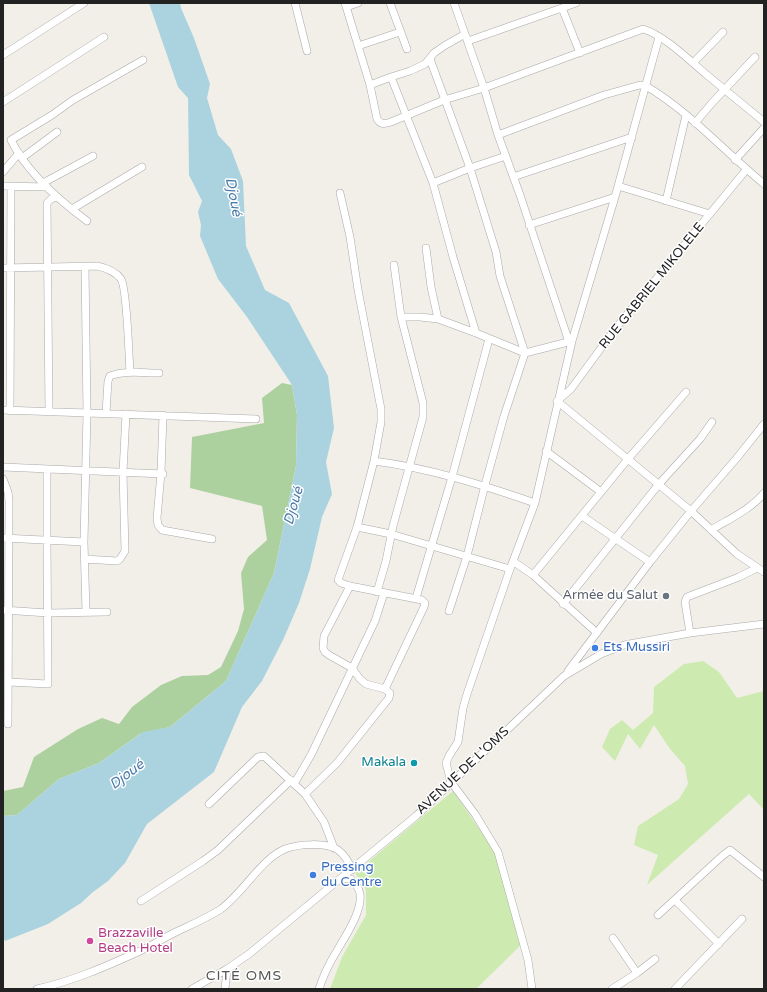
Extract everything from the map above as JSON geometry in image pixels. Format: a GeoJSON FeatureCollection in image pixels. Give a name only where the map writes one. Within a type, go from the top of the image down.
{"type":"FeatureCollection","features":[{"type":"Feature","properties":{"kind":"street"},"geometry":{"type":"LineString","coordinates":[[3,55],[84,3]]}},
{"type":"Feature","properties":{"kind":"street"},"geometry":{"type":"LineString","coordinates":[[295,3],[307,50]]}},
{"type":"Feature","properties":{"kind":"street"},"geometry":{"type":"LineString","coordinates":[[358,3],[345,5],[370,85],[380,123],[386,124],[444,100],[484,88],[643,29],[652,31],[764,122]]}},
{"type":"Feature","properties":{"kind":"street"},"geometry":{"type":"LineString","coordinates":[[390,3],[407,49]]}},
{"type":"Feature","properties":{"kind":"street"},"geometry":{"type":"LineString","coordinates":[[454,3],[484,88],[498,135],[514,177],[529,225],[570,341]]}},
{"type":"Feature","properties":{"kind":"street"},"geometry":{"type":"LineString","coordinates":[[370,85],[420,67],[444,46],[576,3]]}},
{"type":"Feature","properties":{"kind":"street"},"geometry":{"type":"LineString","coordinates":[[562,8],[580,53]]}},
{"type":"Feature","properties":{"kind":"street"},"geometry":{"type":"LineString","coordinates":[[358,46],[400,32]]}},
{"type":"Feature","properties":{"kind":"street"},"geometry":{"type":"LineString","coordinates":[[693,63],[723,32]]}},
{"type":"Feature","properties":{"kind":"street"},"geometry":{"type":"LineString","coordinates":[[3,102],[104,37]]}},
{"type":"Feature","properties":{"kind":"street"},"geometry":{"type":"LineString","coordinates":[[532,989],[528,960],[498,852],[475,814],[451,782],[446,763],[458,742],[463,708],[467,694],[510,569],[514,562],[535,503],[570,341],[615,197],[659,37]]}},
{"type":"Feature","properties":{"kind":"street"},"geometry":{"type":"LineString","coordinates":[[695,123],[755,57]]}},
{"type":"Feature","properties":{"kind":"street"},"geometry":{"type":"LineString","coordinates":[[430,59],[470,168],[496,252],[500,276],[525,353],[504,416],[485,485],[468,556],[449,611]]}},
{"type":"Feature","properties":{"kind":"street"},"geometry":{"type":"LineString","coordinates":[[87,221],[57,197],[45,185],[20,156],[11,140],[52,115],[73,100],[143,60]]}},
{"type":"Feature","properties":{"kind":"street"},"geometry":{"type":"LineString","coordinates":[[391,77],[433,184],[476,333]]}},
{"type":"Feature","properties":{"kind":"street"},"geometry":{"type":"LineString","coordinates":[[498,135],[604,95],[640,85],[646,86],[686,115],[746,170],[764,184]]}},
{"type":"Feature","properties":{"kind":"street"},"geometry":{"type":"LineString","coordinates":[[666,201],[686,115]]}},
{"type":"Feature","properties":{"kind":"street"},"geometry":{"type":"LineString","coordinates":[[735,160],[764,128]]}},
{"type":"Feature","properties":{"kind":"street"},"geometry":{"type":"LineString","coordinates":[[3,172],[20,156],[57,132]]}},
{"type":"Feature","properties":{"kind":"street"},"geometry":{"type":"LineString","coordinates":[[514,177],[632,137]]}},
{"type":"Feature","properties":{"kind":"street"},"geometry":{"type":"LineString","coordinates":[[3,186],[45,185],[92,156]]}},
{"type":"Feature","properties":{"kind":"street"},"geometry":{"type":"LineString","coordinates":[[433,184],[470,168],[506,156]]}},
{"type":"Feature","properties":{"kind":"street"},"geometry":{"type":"LineString","coordinates":[[72,209],[142,167]]}},
{"type":"Feature","properties":{"kind":"street","name":"RUE GABRIEL MIKOLELE"},"geometry":{"type":"LineString","coordinates":[[557,401],[571,389],[616,329],[746,170]]}},
{"type":"Feature","properties":{"kind":"street"},"geometry":{"type":"LineString","coordinates":[[11,186],[6,268],[6,410],[256,419]]}},
{"type":"Feature","properties":{"kind":"street"},"geometry":{"type":"LineString","coordinates":[[618,186],[710,214]]}},
{"type":"Feature","properties":{"kind":"street"},"geometry":{"type":"LineString","coordinates":[[340,193],[350,237],[358,290],[381,409],[382,422],[374,461],[357,527],[338,580],[340,583],[350,586],[416,598],[423,601],[424,607],[385,689]]}},
{"type":"Feature","properties":{"kind":"street"},"geometry":{"type":"LineString","coordinates":[[49,412],[47,203],[51,199],[57,197]]}},
{"type":"Feature","properties":{"kind":"street"},"geometry":{"type":"LineString","coordinates":[[529,225],[615,197]]}},
{"type":"Feature","properties":{"kind":"street"},"geometry":{"type":"LineString","coordinates":[[426,248],[431,287],[438,319]]}},
{"type":"Feature","properties":{"kind":"street"},"geometry":{"type":"LineString","coordinates":[[141,901],[218,850],[292,782],[311,755],[375,621],[391,534],[423,417],[423,403],[401,317],[394,265]]}},
{"type":"Feature","properties":{"kind":"street"},"geometry":{"type":"LineString","coordinates":[[6,268],[85,266],[107,268],[113,271],[122,280],[126,304],[130,373]]}},
{"type":"Feature","properties":{"kind":"street"},"geometry":{"type":"LineString","coordinates":[[85,266],[87,413],[84,559],[86,612]]}},
{"type":"Feature","properties":{"kind":"street"},"geometry":{"type":"LineString","coordinates":[[401,317],[438,319],[525,353],[570,341]]}},
{"type":"Feature","properties":{"kind":"street"},"geometry":{"type":"LineString","coordinates":[[416,598],[452,476],[489,339]]}},
{"type":"Feature","properties":{"kind":"street"},"geometry":{"type":"LineString","coordinates":[[106,413],[108,381],[110,376],[115,374],[130,373],[159,373]]}},
{"type":"Feature","properties":{"kind":"street"},"geometry":{"type":"LineString","coordinates":[[533,575],[628,459],[686,392]]}},
{"type":"Feature","properties":{"kind":"street"},"geometry":{"type":"LineString","coordinates":[[557,401],[691,511],[737,554],[764,572]]}},
{"type":"Feature","properties":{"kind":"street"},"geometry":{"type":"LineString","coordinates":[[84,559],[117,561],[120,560],[125,551],[123,472],[126,414]]}},
{"type":"Feature","properties":{"kind":"street"},"geometry":{"type":"LineString","coordinates":[[163,415],[162,474],[157,518],[159,528],[212,539]]}},
{"type":"Feature","properties":{"kind":"street"},"geometry":{"type":"LineString","coordinates":[[563,604],[659,484],[692,448],[712,422]]}},
{"type":"Feature","properties":{"kind":"street"},"geometry":{"type":"LineString","coordinates":[[564,676],[650,562],[764,424]]}},
{"type":"Feature","properties":{"kind":"street"},"geometry":{"type":"LineString","coordinates":[[546,451],[601,492]]}},
{"type":"Feature","properties":{"kind":"street"},"geometry":{"type":"LineString","coordinates":[[374,461],[410,466],[452,476],[485,485],[535,503]]}},
{"type":"Feature","properties":{"kind":"street"},"geometry":{"type":"LineString","coordinates":[[3,467],[162,474]]}},
{"type":"Feature","properties":{"kind":"street"},"geometry":{"type":"LineString","coordinates":[[9,682],[48,684],[47,470]]}},
{"type":"Feature","properties":{"kind":"street"},"geometry":{"type":"LineString","coordinates":[[3,479],[8,496],[5,611],[9,682],[8,724]]}},
{"type":"Feature","properties":{"kind":"street"},"geometry":{"type":"LineString","coordinates":[[711,530],[745,510],[755,503],[764,493]]}},
{"type":"Feature","properties":{"kind":"street"},"geometry":{"type":"LineString","coordinates":[[582,516],[650,562]]}},
{"type":"Feature","properties":{"kind":"street"},"geometry":{"type":"LineString","coordinates":[[357,527],[391,534],[510,569]]}},
{"type":"Feature","properties":{"kind":"street"},"geometry":{"type":"LineString","coordinates":[[6,538],[84,542]]}},
{"type":"Feature","properties":{"kind":"street"},"geometry":{"type":"LineString","coordinates":[[514,562],[533,575],[563,604],[597,633]]}},
{"type":"Feature","properties":{"kind":"street"},"geometry":{"type":"LineString","coordinates":[[690,633],[685,602],[687,597],[739,577],[757,568]]}},
{"type":"Feature","properties":{"kind":"street"},"geometry":{"type":"LineString","coordinates":[[305,794],[337,763],[389,698],[390,693],[385,689],[366,684],[352,668],[329,655],[323,648],[324,636],[350,586]]}},
{"type":"Feature","properties":{"kind":"street"},"geometry":{"type":"LineString","coordinates":[[5,611],[107,612]]}},
{"type":"Feature","properties":{"kind":"street","name":"AVENUE DE L'OMS"},"geometry":{"type":"LineString","coordinates":[[192,989],[249,954],[352,870],[416,816],[564,676],[601,654],[624,645],[690,633],[764,624]]}},
{"type":"Feature","properties":{"kind":"street"},"geometry":{"type":"LineString","coordinates":[[209,804],[258,757],[264,756],[305,794],[324,822],[334,848]]}},
{"type":"Feature","properties":{"kind":"street"},"geometry":{"type":"LineString","coordinates":[[37,989],[83,975],[140,951],[178,931],[204,920],[234,898],[274,855],[285,849],[297,845],[320,845],[334,848],[344,856],[352,870]]}},
{"type":"Feature","properties":{"kind":"street"},"geometry":{"type":"LineString","coordinates":[[658,915],[730,850],[764,877]]}},
{"type":"Feature","properties":{"kind":"street"},"geometry":{"type":"LineString","coordinates":[[319,989],[329,964],[343,941],[359,909],[360,893],[357,885],[351,878],[341,879]]}},
{"type":"Feature","properties":{"kind":"street"},"geometry":{"type":"LineString","coordinates":[[675,900],[719,944]]}},
{"type":"Feature","properties":{"kind":"street"},"geometry":{"type":"LineString","coordinates":[[674,989],[742,919]]}},
{"type":"Feature","properties":{"kind":"street"},"geometry":{"type":"LineString","coordinates":[[613,938],[637,973]]}},
{"type":"Feature","properties":{"kind":"street"},"geometry":{"type":"LineString","coordinates":[[612,989],[655,959]]}},
{"type":"Feature","properties":{"kind":"street"},"geometry":{"type":"LineString","coordinates":[[225,989],[227,968]]}},
{"type":"Feature","properties":{"kind":"green space"},"geometry":{"type":"Polygon","coordinates":[[[282,383],[292,385],[297,415],[296,466],[274,573],[226,681],[170,727],[140,734],[99,763],[59,779],[17,815],[3,816],[3,791],[23,787],[34,757],[78,729],[102,718],[119,724],[132,707],[161,685],[182,676],[208,675],[221,667],[238,631],[244,609],[241,573],[248,557],[267,540],[262,506],[190,488],[192,437],[264,423],[262,398],[282,383]]]}},
{"type":"Feature","properties":{"kind":"green space"},"geometry":{"type":"Polygon","coordinates":[[[703,661],[719,672],[737,698],[764,691],[764,808],[763,809],[749,794],[647,885],[658,855],[634,845],[638,826],[679,799],[688,784],[685,766],[670,749],[654,725],[640,749],[628,734],[615,761],[602,747],[610,729],[622,720],[633,730],[653,713],[654,687],[684,664],[703,661]]]}},
{"type":"Feature","properties":{"kind":"green space"},"geometry":{"type":"Polygon","coordinates":[[[453,791],[496,853],[520,946],[476,989],[330,989],[342,957],[366,915],[366,890],[355,873],[453,791]]]}},
{"type":"Feature","properties":{"kind":"water","name":"Djoué"},"geometry":{"type":"Polygon","coordinates":[[[149,3],[180,3],[210,84],[207,98],[218,135],[231,149],[243,181],[246,246],[265,290],[289,303],[328,376],[334,428],[326,462],[332,494],[322,517],[310,569],[299,603],[283,640],[262,681],[242,707],[214,772],[147,824],[125,863],[108,881],[81,903],[48,924],[5,941],[3,937],[3,816],[17,815],[59,779],[99,763],[143,732],[170,727],[226,681],[274,573],[296,466],[297,415],[292,385],[247,317],[218,279],[200,236],[201,225],[198,212],[202,201],[189,175],[188,98],[178,87],[149,3]]]}},
{"type":"Feature","properties":{"kind":"place","name":"Armée du Salut"},"geometry":{"type":"Point","coordinates":[666,596]}},
{"type":"Feature","properties":{"kind":"place","name":"Ets Mussiri"},"geometry":{"type":"Point","coordinates":[595,648]}},
{"type":"Feature","properties":{"kind":"place","name":"Makala"},"geometry":{"type":"Point","coordinates":[414,763]}},
{"type":"Feature","properties":{"kind":"place","name":"Pressing du Centre"},"geometry":{"type":"Point","coordinates":[313,875]}},
{"type":"Feature","properties":{"kind":"place","name":"Brazzaville Beach Hotel"},"geometry":{"type":"Point","coordinates":[90,941]}},
{"type":"Feature","properties":{"kind":"district","name":"CITÉ OMS"},"geometry":{"type":"Point","coordinates":[244,976]}}]}
